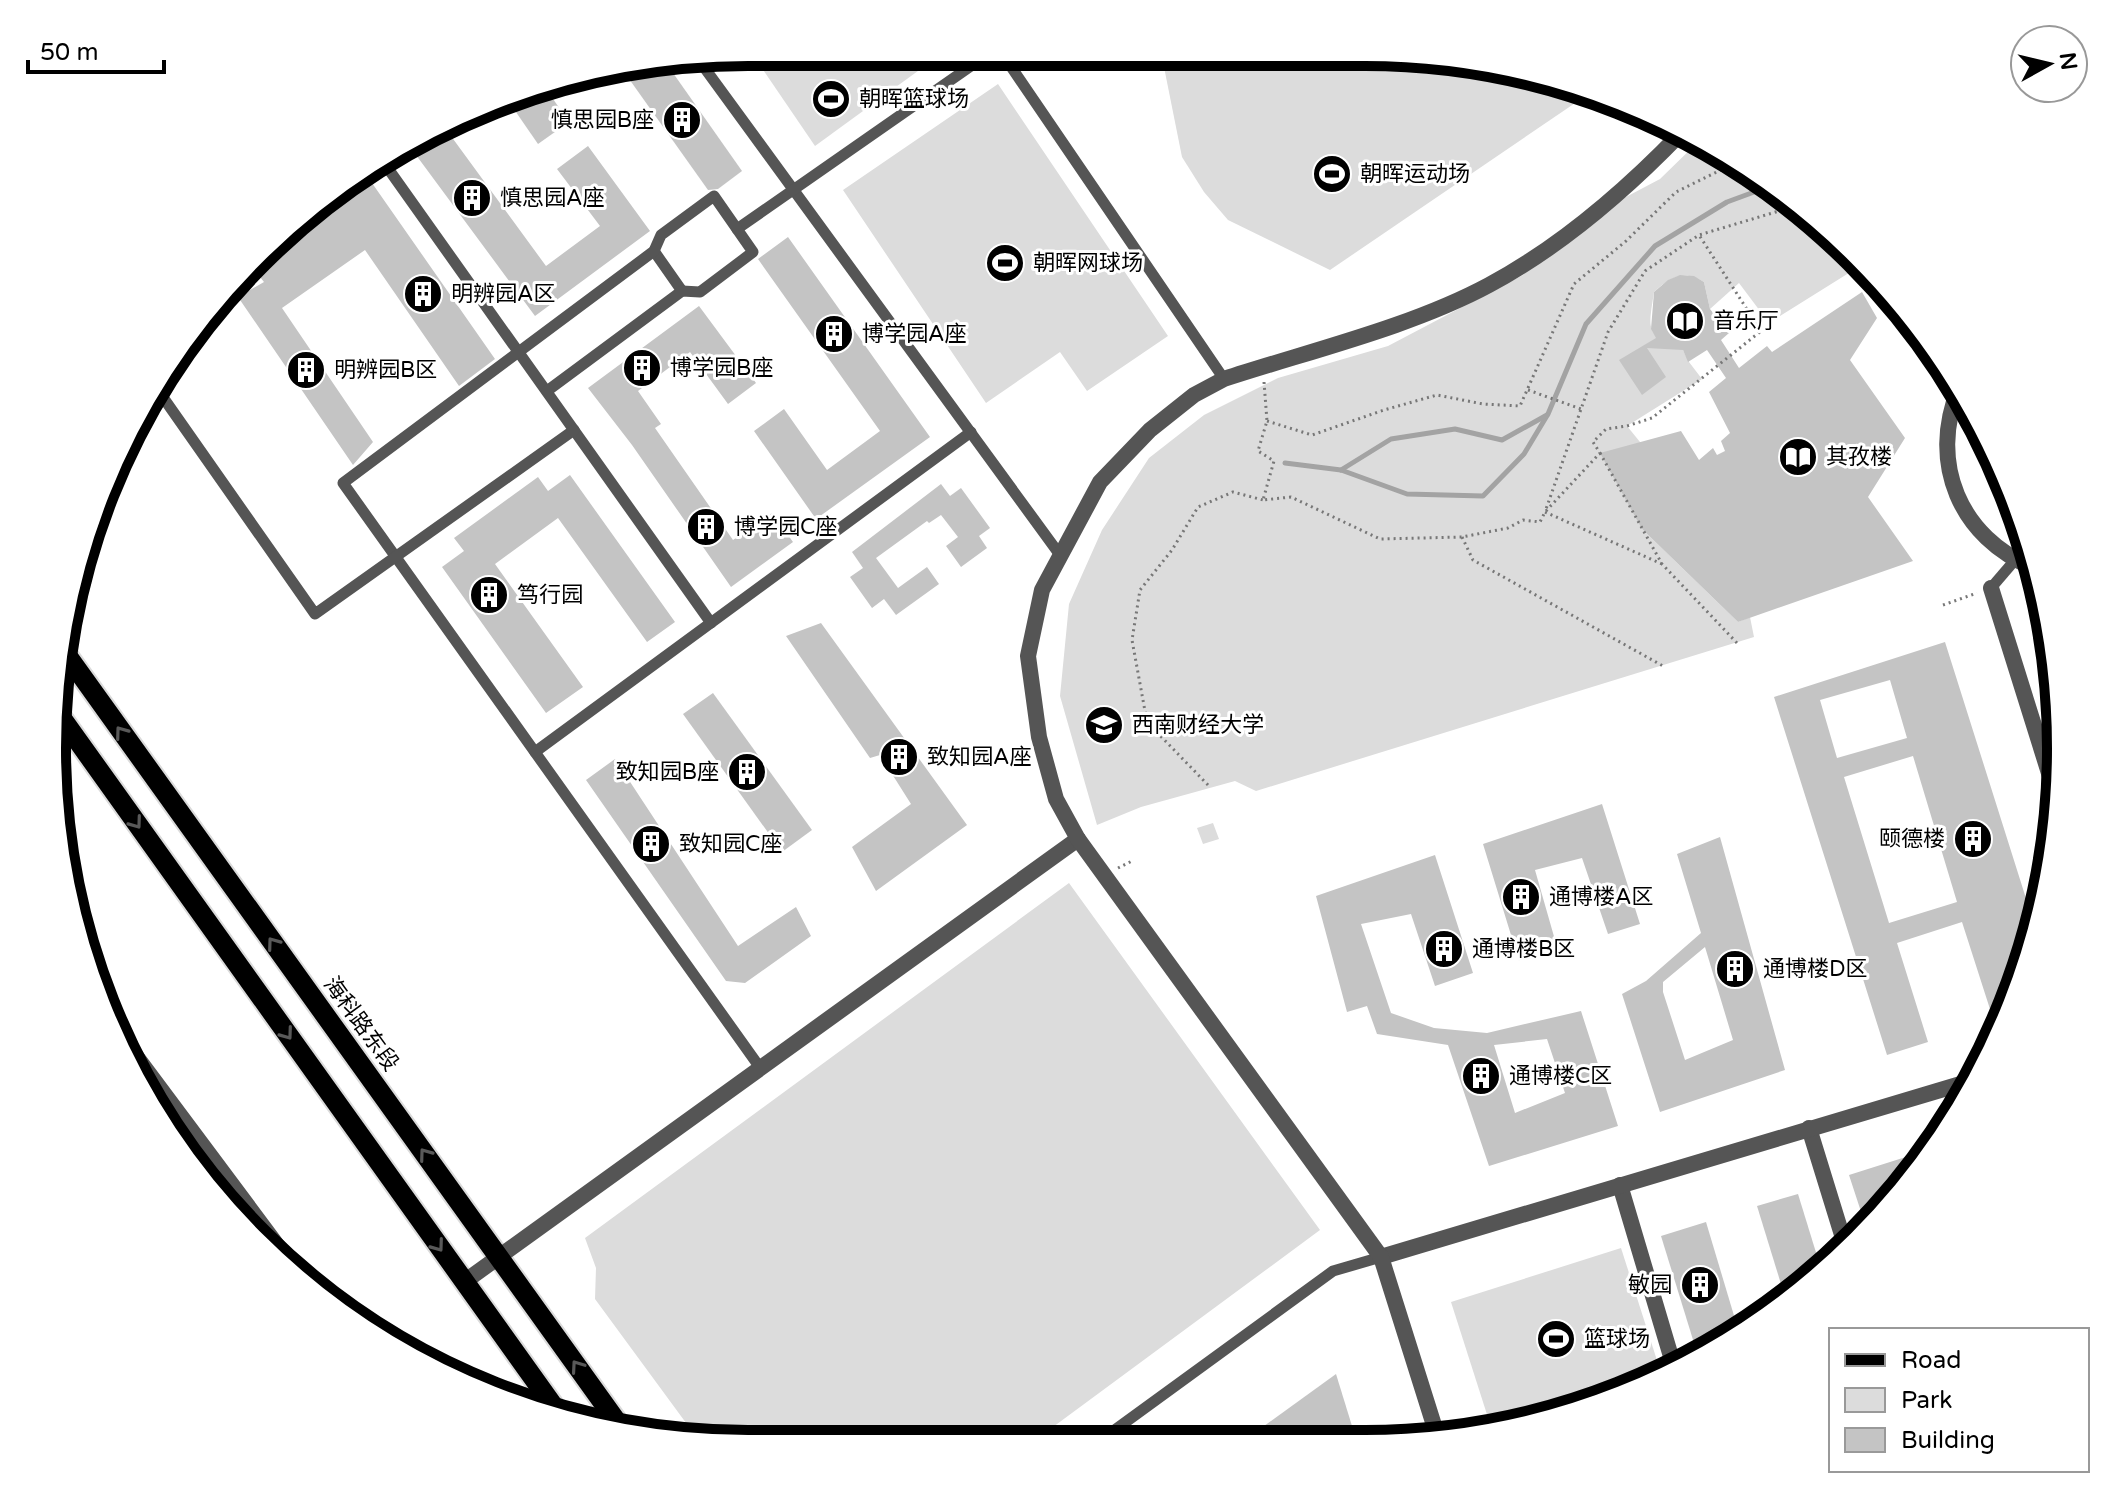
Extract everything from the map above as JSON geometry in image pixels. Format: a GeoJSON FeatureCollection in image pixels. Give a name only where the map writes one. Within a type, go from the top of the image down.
{"type":"FeatureCollection","features":[{"type":"Feature","properties":{"kind":"main road","name":"海科路东段"},"geometry":{"type":"LineString","coordinates":[[72,662],[613,1417]]}},
{"type":"Feature","properties":{"kind":"main road"},"geometry":{"type":"LineString","coordinates":[[67,725],[549,1400]]}},
{"type":"Feature","properties":{"kind":"street"},"geometry":{"type":"LineString","coordinates":[[1434,1426],[1381,1257],[1078,839],[1056,799],[1039,737],[1028,656],[1042,590],[1060,555],[1100,482],[1150,430],[1194,395],[1224,379],[1426,314],[1490,285],[1558,241],[1623,189],[1674,140]]}},
{"type":"Feature","properties":{"kind":"street"},"geometry":{"type":"LineString","coordinates":[[1954,404],[1946,442],[1948,467],[1963,508],[1996,548],[2021,563]]}},
{"type":"Feature","properties":{"kind":"street"},"geometry":{"type":"LineString","coordinates":[[1991,588],[2047,766]]}},
{"type":"Feature","properties":{"kind":"street"},"geometry":{"type":"LineString","coordinates":[[464,1282],[1078,839]]}},
{"type":"Feature","properties":{"kind":"street"},"geometry":{"type":"LineString","coordinates":[[148,1072],[265,1229]]}},
{"type":"Feature","properties":{"kind":"street"},"geometry":{"type":"LineString","coordinates":[[1381,1257],[1958,1085]]}},
{"type":"Feature","properties":{"kind":"street"},"geometry":{"type":"LineString","coordinates":[[1809,1128],[1842,1235]]}},
{"type":"Feature","properties":{"kind":"street"},"geometry":{"type":"LineString","coordinates":[[1620,1185],[1671,1358]]}},
{"type":"Feature","properties":{"kind":"lane"},"geometry":{"type":"LineString","coordinates":[[737,229],[971,66]]}},
{"type":"Feature","properties":{"kind":"lane"},"geometry":{"type":"LineString","coordinates":[[1011,66],[1224,379]]}},
{"type":"Feature","properties":{"kind":"lane"},"geometry":{"type":"LineString","coordinates":[[704,67],[1060,555]]}},
{"type":"Feature","properties":{"kind":"lane"},"geometry":{"type":"LineString","coordinates":[[388,169],[711,623]]}},
{"type":"Feature","properties":{"kind":"lane"},"geometry":{"type":"LineString","coordinates":[[547,391],[682,291],[700,292],[753,252],[714,196],[661,235],[654,251],[343,483],[761,1069]]}},
{"type":"Feature","properties":{"kind":"lane"},"geometry":{"type":"LineString","coordinates":[[654,251],[682,291]]}},
{"type":"Feature","properties":{"kind":"lane"},"geometry":{"type":"LineString","coordinates":[[163,397],[315,614],[574,430]]}},
{"type":"Feature","properties":{"kind":"lane"},"geometry":{"type":"LineString","coordinates":[[535,752],[971,432]]}},
{"type":"Feature","properties":{"kind":"lane"},"geometry":{"type":"LineString","coordinates":[[1991,588],[2015,560]]}},
{"type":"Feature","properties":{"kind":"lane"},"geometry":{"type":"LineString","coordinates":[[1115,1430],[1333,1271],[1381,1257]]}},
{"type":"Feature","properties":{"kind":"path"},"geometry":{"type":"LineString","coordinates":[[1267,421],[1312,435],[1437,395],[1483,404],[1520,406],[1574,284],[1626,241],[1676,192],[1724,168]]}},
{"type":"Feature","properties":{"kind":"path"},"geometry":{"type":"LineString","coordinates":[[1208,785],[1147,722],[1132,640],[1140,590],[1172,550],[1198,507],[1233,492],[1263,500],[1291,497],[1380,539],[1462,537],[1508,528],[1523,520],[1540,522],[1608,332],[1645,271],[1699,235],[1783,210]]}},
{"type":"Feature","properties":{"kind":"path"},"geometry":{"type":"LineString","coordinates":[[1699,235],[1761,331],[1652,418],[1606,429],[1593,442],[1662,564],[1737,643]]}},
{"type":"Feature","properties":{"kind":"path"},"geometry":{"type":"LineString","coordinates":[[1263,366],[1267,421],[1258,451],[1274,461],[1263,500]]}},
{"type":"Feature","properties":{"kind":"path"},"geometry":{"type":"LineString","coordinates":[[1527,389],[1581,409]]}},
{"type":"Feature","properties":{"kind":"path"},"geometry":{"type":"LineString","coordinates":[[1545,512],[1600,453]]}},
{"type":"Feature","properties":{"kind":"path"},"geometry":{"type":"LineString","coordinates":[[1545,512],[1662,564]]}},
{"type":"Feature","properties":{"kind":"path"},"geometry":{"type":"LineString","coordinates":[[1462,537],[1473,560],[1663,666]]}},
{"type":"Feature","properties":{"kind":"path"},"geometry":{"type":"LineString","coordinates":[[1943,605],[1991,588]]}},
{"type":"Feature","properties":{"kind":"green space","name":"朝晖篮球场"},"geometry":{"type":"Polygon","coordinates":[[[761,66],[925,66],[815,146],[761,66]]]}},
{"type":"Feature","properties":{"kind":"green space","name":"朝晖运动场"},"geometry":{"type":"Polygon","coordinates":[[[1164,66],[1410,67],[1498,79],[1579,100],[1330,270],[1228,220],[1204,192],[1182,157],[1164,66]]]}},
{"type":"Feature","properties":{"kind":"green space","name":"朝晖网球场"},"geometry":{"type":"Polygon","coordinates":[[[998,84],[1168,336],[1087,391],[1060,352],[986,403],[843,190],[998,84]]]}},
{"type":"Feature","properties":{"kind":"green space"},"geometry":{"type":"Polygon","coordinates":[[[1691,149],[1780,207],[1852,271],[1769,323],[1739,283],[1710,309],[1704,282],[1697,278],[1678,276],[1654,292],[1652,330],[1662,340],[1683,350],[1702,379],[1627,426],[1640,442],[1642,529],[1738,622],[1750,617],[1754,637],[1256,791],[1235,781],[1141,807],[1097,825],[1060,696],[1069,604],[1102,530],[1149,458],[1204,415],[1278,378],[1388,346],[1523,275],[1590,216],[1660,179],[1691,149]]]}},
{"type":"Feature","properties":{"kind":"green space"},"geometry":{"type":"Polygon","coordinates":[[[1213,823],[1219,839],[1203,844],[1197,828],[1213,823]]]}},
{"type":"Feature","properties":{"kind":"green space"},"geometry":{"type":"Polygon","coordinates":[[[1069,883],[1320,1230],[1049,1430],[689,1427],[595,1299],[596,1268],[585,1238],[1069,883]]]}},
{"type":"Feature","properties":{"kind":"green space","name":"篮球场"},"geometry":{"type":"Polygon","coordinates":[[[1621,1248],[1658,1364],[1584,1394],[1488,1419],[1451,1302],[1621,1248]]]}},
{"type":"Feature","properties":{"kind":"building","name":"慎思园B座"},"geometry":{"type":"Polygon","coordinates":[[[671,71],[742,171],[718,189],[708,190],[628,77],[671,71]]]}},
{"type":"Feature","properties":{"kind":"building","name":"慎思园B座"},"geometry":{"type":"Polygon","coordinates":[[[550,95],[569,122],[538,144],[513,108],[550,95]]]}},
{"type":"Feature","properties":{"kind":"building","name":"慎思园A座"},"geometry":{"type":"Polygon","coordinates":[[[450,134],[546,266],[600,226],[557,169],[588,146],[650,231],[535,316],[416,155],[450,134]]]}},
{"type":"Feature","properties":{"kind":"building","name":"明辨园A区"},"geometry":{"type":"Polygon","coordinates":[[[372,183],[495,359],[459,386],[365,250],[282,308],[373,442],[353,465],[238,297],[264,282],[258,274],[300,233],[372,183]]]}},
{"type":"Feature","properties":{"kind":"building","name":"博学园A座"},"geometry":{"type":"Polygon","coordinates":[[[788,237],[930,437],[816,519],[754,431],[784,409],[827,470],[880,431],[758,259],[788,237]]]}},
{"type":"Feature","properties":{"kind":"building","name":"其孜楼"},"geometry":{"type":"Polygon","coordinates":[[[1680,275],[1694,276],[1704,282],[1710,309],[1729,333],[1721,340],[1739,368],[1767,346],[1772,352],[1862,292],[1877,318],[1850,360],[1905,438],[1868,497],[1913,561],[1738,622],[1642,529],[1600,453],[1681,431],[1699,460],[1713,448],[1717,455],[1725,451],[1721,441],[1730,433],[1709,392],[1726,378],[1707,350],[1688,362],[1683,350],[1647,348],[1666,377],[1642,395],[1619,360],[1656,338],[1651,329],[1654,292],[1680,275]]]}},
{"type":"Feature","properties":{"kind":"building"},"geometry":{"type":"Polygon","coordinates":[[[699,306],[756,383],[728,404],[690,352],[638,391],[661,424],[655,428],[733,540],[772,513],[793,542],[731,587],[632,445],[588,388],[699,306]]]}},
{"type":"Feature","properties":{"kind":"building","name":"笃行园"},"geometry":{"type":"Polygon","coordinates":[[[570,475],[675,622],[647,642],[558,518],[495,564],[583,687],[546,713],[442,567],[464,551],[454,538],[538,477],[548,491],[570,475]]]}},
{"type":"Feature","properties":{"kind":"building"},"geometry":{"type":"Polygon","coordinates":[[[941,484],[950,496],[961,488],[990,528],[979,536],[987,548],[961,567],[946,546],[958,537],[941,515],[929,523],[927,521],[876,558],[898,588],[927,567],[939,584],[896,615],[884,599],[872,608],[850,577],[863,568],[852,552],[941,484]]]}},
{"type":"Feature","properties":{"kind":"building","name":"致知园A座"},"geometry":{"type":"Polygon","coordinates":[[[821,623],[967,825],[876,891],[852,847],[911,804],[880,755],[870,758],[786,636],[821,623]]]}},
{"type":"Feature","properties":{"kind":"building","name":"颐德楼"},"geometry":{"type":"Polygon","coordinates":[[[1945,642],[2028,906],[2011,967],[1992,1016],[1962,922],[1897,943],[1928,1042],[1887,1055],[1774,697],[1945,642]],[[1890,680],[1820,700],[1837,758],[1907,738],[1890,680]],[[1913,756],[1844,777],[1889,923],[1957,902],[1913,756]]]}},
{"type":"Feature","properties":{"kind":"building","name":"致知园B座"},"geometry":{"type":"Polygon","coordinates":[[[713,693],[812,830],[782,852],[683,714],[713,693]]]}},
{"type":"Feature","properties":{"kind":"building","name":"致知园C座"},"geometry":{"type":"Polygon","coordinates":[[[615,759],[738,946],[796,907],[811,936],[745,983],[726,981],[586,780],[615,759]]]}},
{"type":"Feature","properties":{"kind":"building","name":"通博楼A区"},"geometry":{"type":"Polygon","coordinates":[[[1602,804],[1640,924],[1608,934],[1582,858],[1535,870],[1557,947],[1519,961],[1483,844],[1602,804]]]}},
{"type":"Feature","properties":{"kind":"building","name":"通博楼D区"},"geometry":{"type":"Polygon","coordinates":[[[1720,837],[1785,1070],[1660,1112],[1622,994],[1646,981],[1701,933],[1677,854],[1720,837]],[[1705,947],[1663,982],[1663,992],[1685,1060],[1733,1040],[1705,947]]]}},
{"type":"Feature","properties":{"kind":"building"},"geometry":{"type":"Polygon","coordinates":[[[1435,855],[1473,973],[1435,986],[1411,914],[1361,924],[1391,1013],[1434,1028],[1487,1033],[1581,1011],[1618,1126],[1489,1166],[1448,1045],[1377,1034],[1367,1006],[1347,1012],[1316,896],[1435,855]],[[1547,1039],[1494,1045],[1515,1113],[1565,1093],[1547,1039]]]}},
{"type":"Feature","properties":{"kind":"building"},"geometry":{"type":"Polygon","coordinates":[[[1912,1155],[1862,1215],[1849,1175],[1912,1155]]]}},
{"type":"Feature","properties":{"kind":"building"},"geometry":{"type":"Polygon","coordinates":[[[1798,1194],[1818,1258],[1782,1287],[1757,1206],[1798,1194]]]}},
{"type":"Feature","properties":{"kind":"building"},"geometry":{"type":"Polygon","coordinates":[[[1706,1222],[1735,1320],[1695,1345],[1661,1236],[1706,1222]]]}},
{"type":"Feature","properties":{"kind":"building"},"geometry":{"type":"Polygon","coordinates":[[[1336,1374],[1353,1430],[1258,1430],[1336,1374]]]}},
{"type":"Feature","properties":{"kind":"waterway"},"geometry":{"type":"LineString","coordinates":[[1285,463],[1341,470],[1407,494],[1483,496],[1524,454],[1548,414],[1586,324],[1655,246],[1727,202],[1758,191]]}},
{"type":"Feature","properties":{"kind":"waterway"},"geometry":{"type":"LineString","coordinates":[[1341,470],[1391,439],[1455,429],[1502,440],[1547,415]]}},
{"type":"Feature","properties":{"kind":"place","name":"朝晖篮球场"},"geometry":{"type":"Point","coordinates":[831,99]}},
{"type":"Feature","properties":{"kind":"place","name":"慎思园B座"},"geometry":{"type":"Point","coordinates":[682,120]}},
{"type":"Feature","properties":{"kind":"place","name":"朝晖运动场"},"geometry":{"type":"Point","coordinates":[1332,174]}},
{"type":"Feature","properties":{"kind":"place","name":"慎思园A座"},"geometry":{"type":"Point","coordinates":[472,198]}},
{"type":"Feature","properties":{"kind":"place","name":"朝晖网球场"},"geometry":{"type":"Point","coordinates":[1005,263]}},
{"type":"Feature","properties":{"kind":"place","name":"明辨园A区"},"geometry":{"type":"Point","coordinates":[423,294]}},
{"type":"Feature","properties":{"kind":"place","name":"音乐厅"},"geometry":{"type":"Point","coordinates":[1685,321]}},
{"type":"Feature","properties":{"kind":"place","name":"博学园A座"},"geometry":{"type":"Point","coordinates":[834,334]}},
{"type":"Feature","properties":{"kind":"place","name":"博学园B座"},"geometry":{"type":"Point","coordinates":[642,368]}},
{"type":"Feature","properties":{"kind":"place","name":"明辨园B区"},"geometry":{"type":"Point","coordinates":[306,370]}},
{"type":"Feature","properties":{"kind":"place","name":"其孜楼"},"geometry":{"type":"Point","coordinates":[1798,457]}},
{"type":"Feature","properties":{"kind":"place","name":"博学园C座"},"geometry":{"type":"Point","coordinates":[706,527]}},
{"type":"Feature","properties":{"kind":"place","name":"笃行园"},"geometry":{"type":"Point","coordinates":[489,595]}},
{"type":"Feature","properties":{"kind":"place","name":"西南财经大学"},"geometry":{"type":"Point","coordinates":[1104,725]}},
{"type":"Feature","properties":{"kind":"place","name":"致知园A座"},"geometry":{"type":"Point","coordinates":[899,757]}},
{"type":"Feature","properties":{"kind":"place","name":"致知园B座"},"geometry":{"type":"Point","coordinates":[747,772]}},
{"type":"Feature","properties":{"kind":"place","name":"颐德楼"},"geometry":{"type":"Point","coordinates":[1973,839]}},
{"type":"Feature","properties":{"kind":"place","name":"致知园C座"},"geometry":{"type":"Point","coordinates":[651,844]}},
{"type":"Feature","properties":{"kind":"place","name":"通博楼A区"},"geometry":{"type":"Point","coordinates":[1521,897]}},
{"type":"Feature","properties":{"kind":"place","name":"通博楼B区"},"geometry":{"type":"Point","coordinates":[1444,949]}},
{"type":"Feature","properties":{"kind":"place","name":"通博楼D区"},"geometry":{"type":"Point","coordinates":[1735,969]}},
{"type":"Feature","properties":{"kind":"place","name":"通博楼C区"},"geometry":{"type":"Point","coordinates":[1481,1076]}},
{"type":"Feature","properties":{"kind":"place","name":"敏园"},"geometry":{"type":"Point","coordinates":[1700,1285]}},
{"type":"Feature","properties":{"kind":"place","name":"篮球场"},"geometry":{"type":"Point","coordinates":[1556,1339]}}]}
